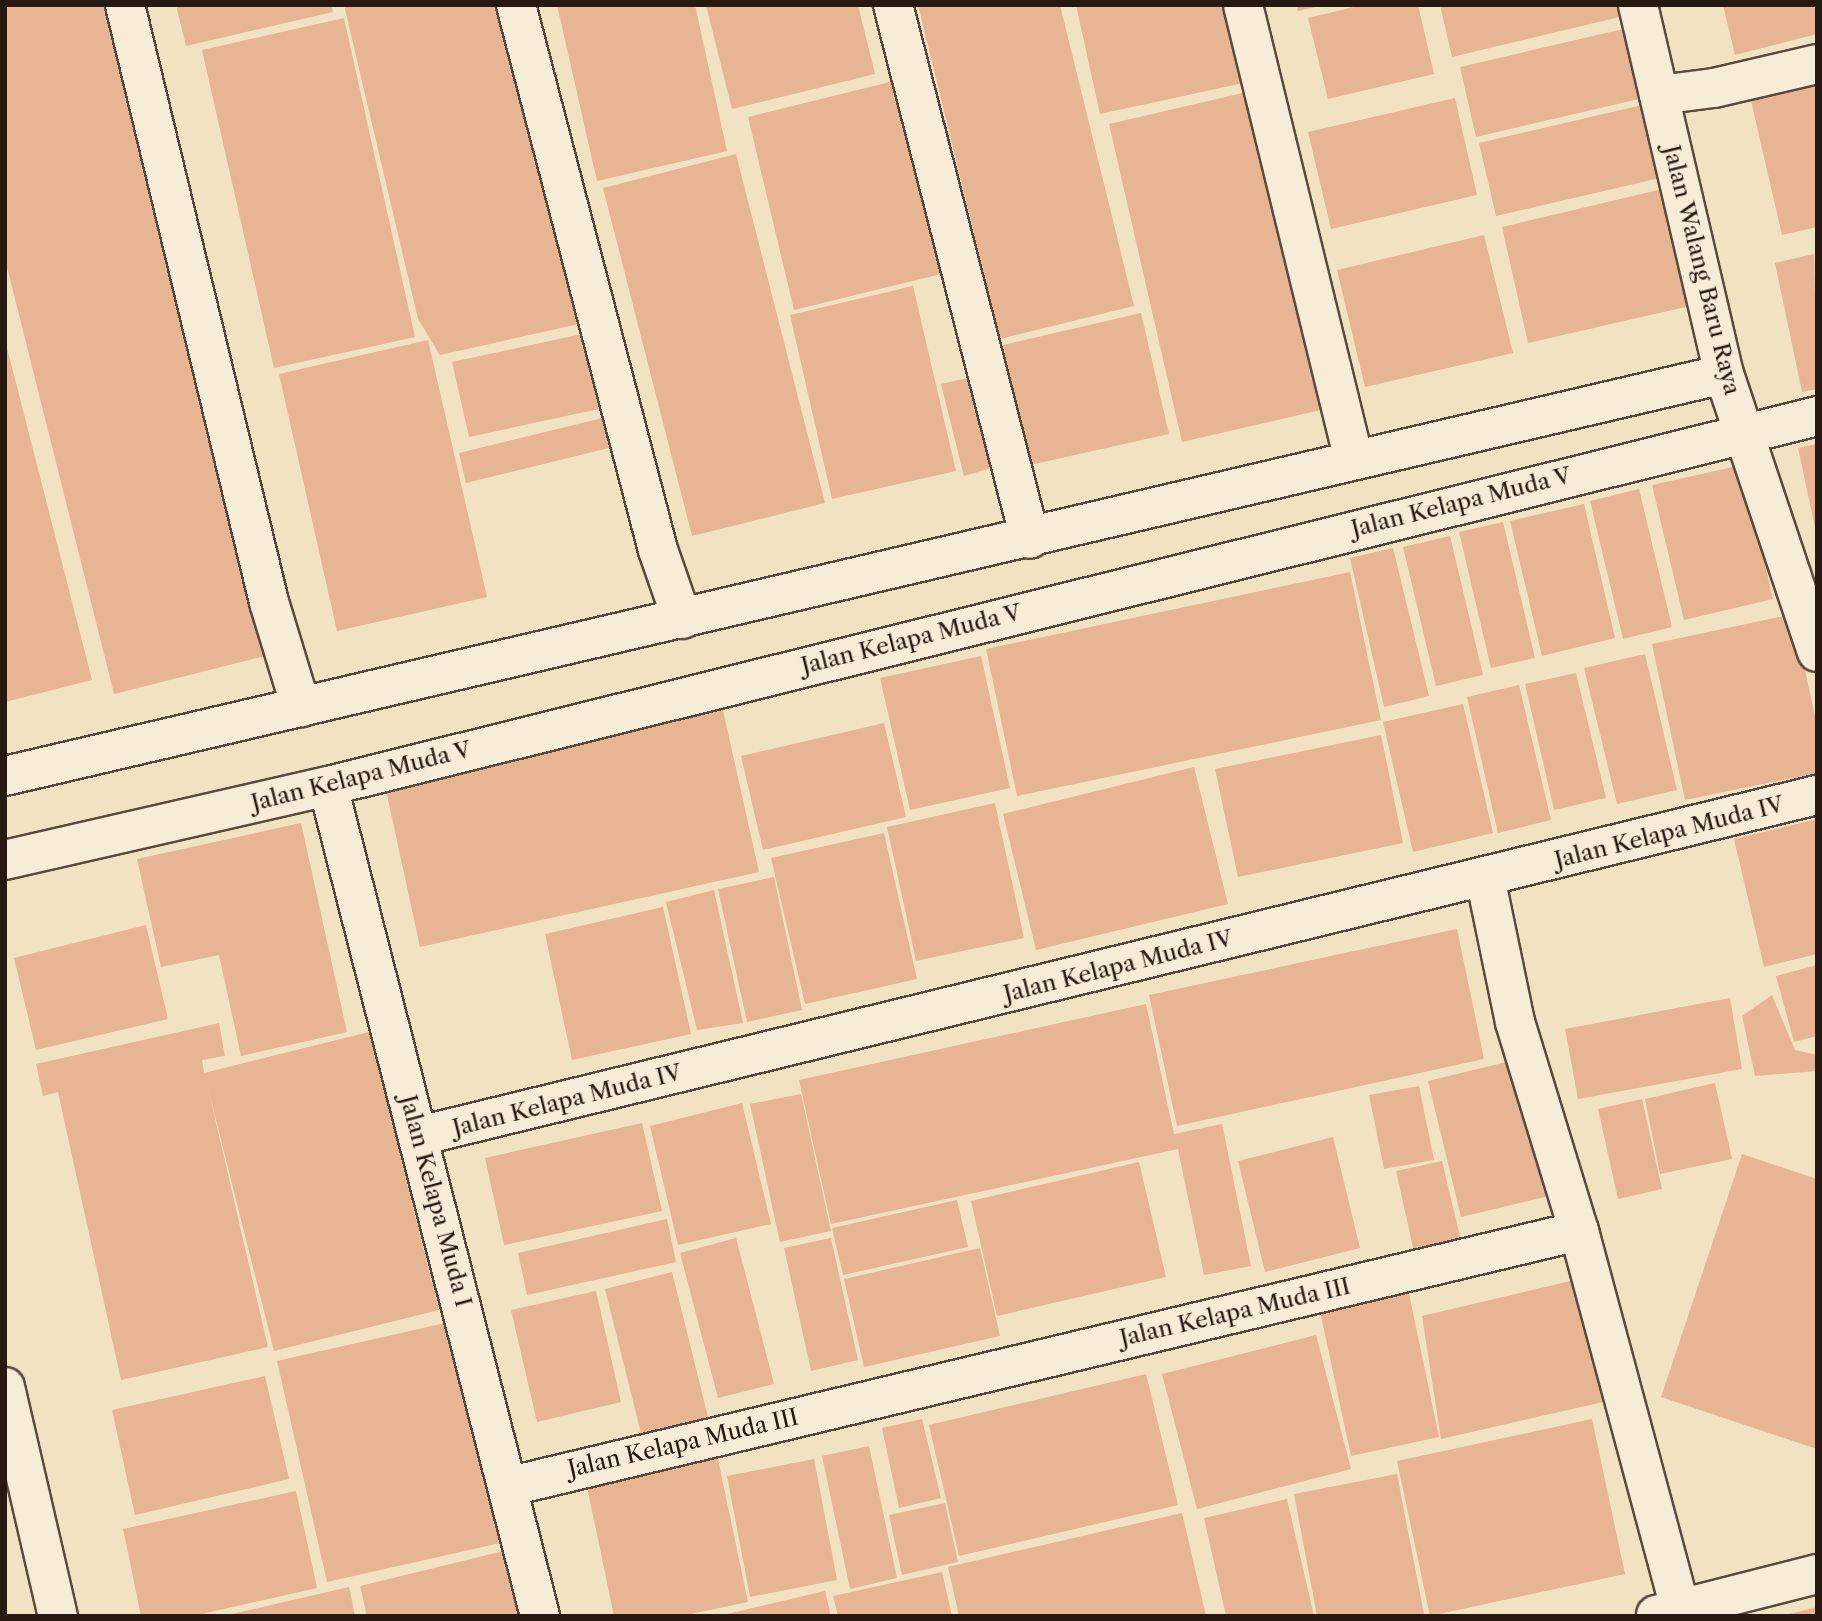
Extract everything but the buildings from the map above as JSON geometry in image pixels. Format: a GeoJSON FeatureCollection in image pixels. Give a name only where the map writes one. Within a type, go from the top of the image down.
{"type":"FeatureCollection","features":[{"type":"Feature","properties":{"kind":"street"},"geometry":{"type":"LineString","coordinates":[[125,5],[270,602],[300,707]]}},
{"type":"Feature","properties":{"kind":"street"},"geometry":{"type":"LineString","coordinates":[[516,5],[658,550],[682,619]]}},
{"type":"Feature","properties":{"kind":"street"},"geometry":{"type":"LineString","coordinates":[[893,5],[1030,539]]}},
{"type":"Feature","properties":{"kind":"street"},"geometry":{"type":"LineString","coordinates":[[1243,5],[1354,459]]}},
{"type":"Feature","properties":{"kind":"street","name":"Jalan Walang Baru Raya"},"geometry":{"type":"LineString","coordinates":[[1638,5],[1724,374],[1746,432],[1817,652]]}},
{"type":"Feature","properties":{"kind":"street"},"geometry":{"type":"LineString","coordinates":[[1659,95],[1714,88],[1817,64]]}},
{"type":"Feature","properties":{"kind":"street"},"geometry":{"type":"LineString","coordinates":[[5,776],[1030,539],[1354,459],[1724,374]]}},
{"type":"Feature","properties":{"kind":"street","name":"Jalan Kelapa Muda V"},"geometry":{"type":"LineString","coordinates":[[5,860],[328,786],[1817,415]]}},
{"type":"Feature","properties":{"kind":"street","name":"Jalan Kelapa Muda I"},"geometry":{"type":"LineString","coordinates":[[328,786],[511,1486],[540,1616]]}},
{"type":"Feature","properties":{"kind":"street","name":"Jalan Kelapa Muda IV"},"geometry":{"type":"LineString","coordinates":[[419,1136],[1817,795]]}},
{"type":"Feature","properties":{"kind":"street"},"geometry":{"type":"LineString","coordinates":[[1485,877],[1515,1022],[1578,1231],[1667,1613],[1817,1574]]}},
{"type":"Feature","properties":{"kind":"street","name":"Jalan Kelapa Muda III"},"geometry":{"type":"LineString","coordinates":[[511,1486],[1578,1231]]}},
{"type":"Feature","properties":{"kind":"street"},"geometry":{"type":"LineString","coordinates":[[5,1387],[58,1616]]}}]}
